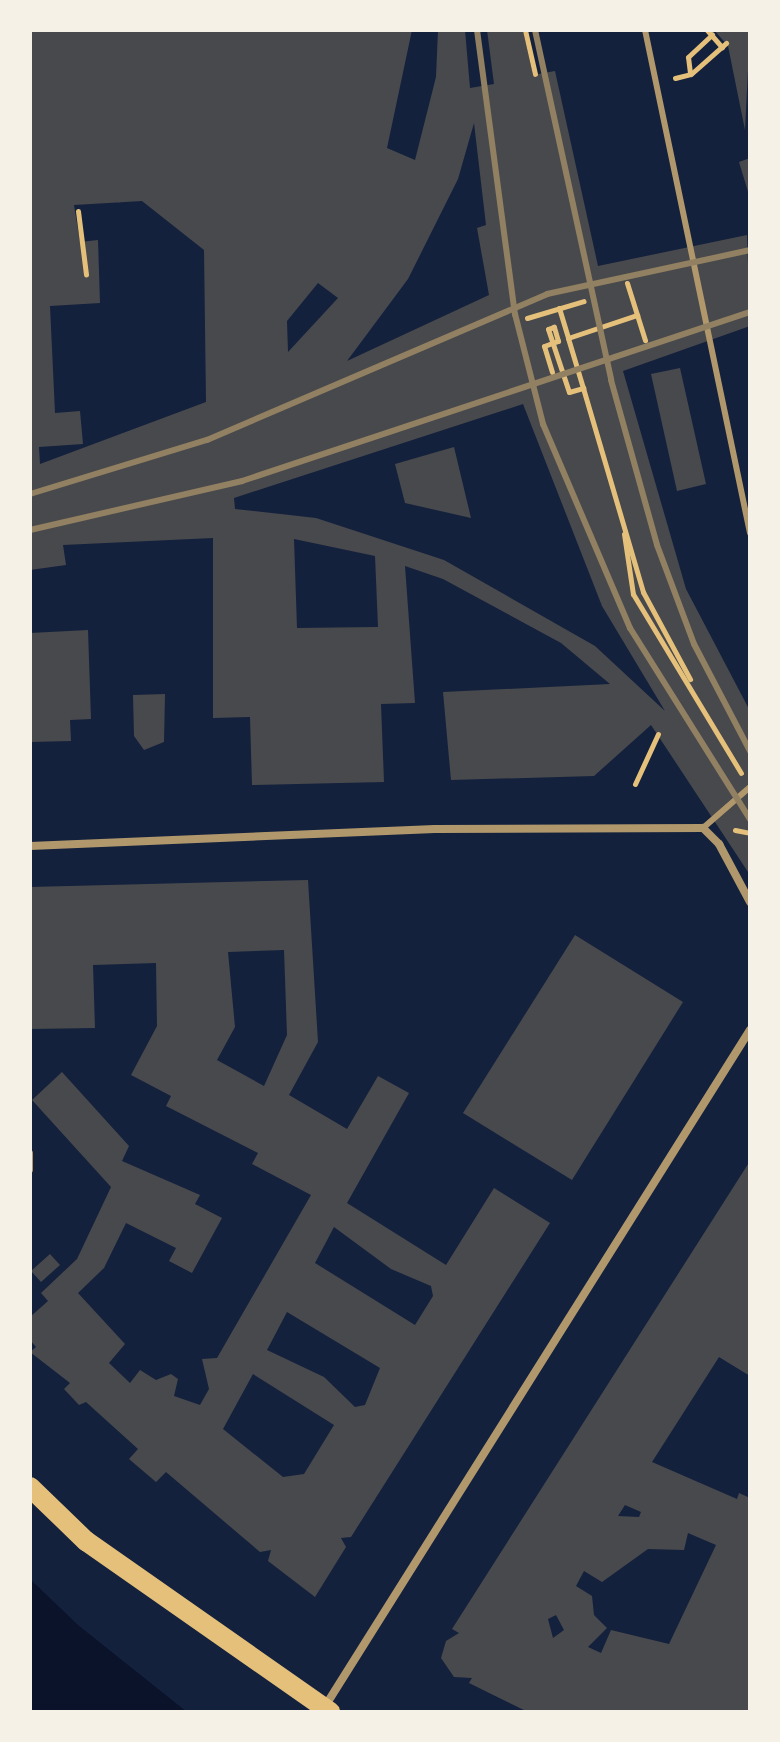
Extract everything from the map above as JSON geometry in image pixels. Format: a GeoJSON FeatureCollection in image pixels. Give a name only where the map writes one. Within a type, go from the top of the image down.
{"type":"FeatureCollection","features":[{"type":"Feature","properties":{"kind":"main road"},"geometry":{"type":"LineString","coordinates":[[30,1487],[86,1541],[327,1710]]}},
{"type":"Feature","properties":{"kind":"street"},"geometry":{"type":"LineString","coordinates":[[30,846],[465,828],[703,828],[750,902]]}},
{"type":"Feature","properties":{"kind":"street"},"geometry":{"type":"LineString","coordinates":[[327,1710],[750,1030]]}},
{"type":"Feature","properties":{"kind":"lane"},"geometry":{"type":"LineString","coordinates":[[645,30],[750,533]]}},
{"type":"Feature","properties":{"kind":"lane"},"geometry":{"type":"LineString","coordinates":[[703,828],[750,787]]}},
{"type":"Feature","properties":{"kind":"lane"},"geometry":{"type":"LineString","coordinates":[[30,1153],[30,1170]]}},
{"type":"Feature","properties":{"kind":"path"},"geometry":{"type":"LineString","coordinates":[[525,30],[535,74]]}},
{"type":"Feature","properties":{"kind":"path"},"geometry":{"type":"LineString","coordinates":[[710,33],[724,45],[691,74],[688,57],[710,33]]}},
{"type":"Feature","properties":{"kind":"path"},"geometry":{"type":"LineString","coordinates":[[78,211],[86,274]]}},
{"type":"Feature","properties":{"kind":"path"},"geometry":{"type":"LineString","coordinates":[[627,283],[645,340]]}},
{"type":"Feature","properties":{"kind":"path"},"geometry":{"type":"LineString","coordinates":[[527,318],[584,301]]}},
{"type":"Feature","properties":{"kind":"path"},"geometry":{"type":"LineString","coordinates":[[559,308],[643,592],[690,679]]}},
{"type":"Feature","properties":{"kind":"path"},"geometry":{"type":"LineString","coordinates":[[568,338],[637,315]]}},
{"type":"Feature","properties":{"kind":"path"},"geometry":{"type":"LineString","coordinates":[[552,372],[544,346],[558,341],[554,327],[548,329],[553,342],[557,354],[569,392],[583,388]]}},
{"type":"Feature","properties":{"kind":"path"},"geometry":{"type":"LineString","coordinates":[[621,515],[633,594],[750,787]]}},
{"type":"Feature","properties":{"kind":"path"},"geometry":{"type":"LineString","coordinates":[[635,784],[658,734]]}},
{"type":"Feature","properties":{"kind":"water"},"geometry":{"type":"Polygon","coordinates":[[[30,1579],[78,1625],[187,1712],[30,1712],[30,1579]]]}},
{"type":"Feature","properties":{"kind":"building"},"geometry":{"type":"Polygon","coordinates":[[[30,30],[412,30],[387,148],[415,160],[436,77],[438,30],[465,30],[470,88],[494,84],[487,30],[523,30],[533,75],[555,71],[598,266],[747,235],[750,326],[623,371],[686,589],[750,711],[750,875],[651,725],[594,776],[451,780],[443,692],[610,684],[561,643],[443,579],[405,566],[415,703],[381,704],[384,782],[252,785],[250,717],[213,718],[213,538],[63,545],[66,565],[30,570],[30,30]],[[474,123],[458,179],[408,279],[347,361],[489,295],[477,228],[486,225],[474,123]],[[142,201],[74,205],[80,242],[98,240],[100,303],[50,306],[55,413],[80,411],[83,444],[39,447],[40,464],[206,402],[204,250],[142,201]],[[318,283],[287,321],[288,352],[338,298],[318,283]],[[523,404],[234,498],[235,509],[316,518],[444,560],[595,646],[665,711],[602,606],[523,404]],[[294,539],[297,628],[378,627],[375,556],[294,539]]]}},
{"type":"Feature","properties":{"kind":"building"},"geometry":{"type":"Polygon","coordinates":[[[714,30],[750,30],[745,130],[728,46],[714,30]]]}},
{"type":"Feature","properties":{"kind":"building"},"geometry":{"type":"Polygon","coordinates":[[[750,158],[750,195],[749,195],[739,162],[750,158]]]}},
{"type":"Feature","properties":{"kind":"building"},"geometry":{"type":"Polygon","coordinates":[[[680,368],[706,484],[677,491],[651,374],[680,368]]]}},
{"type":"Feature","properties":{"kind":"building"},"geometry":{"type":"Polygon","coordinates":[[[454,447],[471,518],[405,503],[395,464],[454,447]]]}},
{"type":"Feature","properties":{"kind":"building"},"geometry":{"type":"Polygon","coordinates":[[[88,630],[91,719],[70,720],[71,741],[30,742],[30,633],[88,630]]]}},
{"type":"Feature","properties":{"kind":"building"},"geometry":{"type":"Polygon","coordinates":[[[165,694],[164,742],[144,750],[134,736],[133,695],[165,694]]]}},
{"type":"Feature","properties":{"kind":"building"},"geometry":{"type":"Polygon","coordinates":[[[308,880],[318,1042],[289,1095],[347,1129],[378,1076],[409,1093],[347,1203],[446,1265],[494,1188],[550,1223],[351,1537],[341,1538],[346,1547],[315,1597],[268,1561],[271,1550],[260,1552],[166,1472],[156,1482],[129,1459],[138,1449],[86,1402],[79,1405],[64,1389],[70,1383],[30,1352],[36,1347],[30,1340],[30,1317],[48,1301],[41,1293],[77,1259],[111,1187],[32,1100],[62,1072],[129,1146],[122,1161],[200,1195],[195,1204],[222,1218],[192,1273],[169,1261],[176,1248],[126,1223],[104,1268],[78,1293],[125,1344],[109,1363],[130,1383],[140,1370],[156,1380],[171,1374],[178,1379],[174,1396],[200,1405],[209,1389],[202,1359],[217,1358],[311,1195],[252,1164],[258,1153],[166,1106],[171,1096],[131,1075],[157,1026],[156,963],[93,965],[95,1028],[30,1029],[30,887],[308,880]],[[284,950],[228,952],[235,1027],[217,1060],[264,1086],[287,1035],[284,950]],[[334,1227],[315,1263],[415,1325],[433,1296],[431,1286],[391,1269],[334,1227]],[[287,1312],[267,1350],[324,1377],[355,1407],[365,1405],[380,1368],[287,1312]],[[253,1374],[223,1429],[283,1477],[304,1474],[334,1425],[253,1374]]]}},
{"type":"Feature","properties":{"kind":"building"},"geometry":{"type":"Polygon","coordinates":[[[575,935],[683,1002],[572,1180],[463,1113],[575,935]]]}},
{"type":"Feature","properties":{"kind":"building"},"geometry":{"type":"Polygon","coordinates":[[[750,1161],[750,1376],[719,1357],[652,1462],[737,1499],[739,1493],[750,1498],[750,1712],[528,1712],[469,1683],[472,1678],[454,1677],[441,1658],[446,1641],[459,1633],[452,1629],[750,1161]],[[625,1505],[618,1516],[639,1517],[641,1512],[625,1505]],[[688,1533],[684,1550],[648,1549],[602,1582],[584,1571],[576,1586],[592,1596],[594,1615],[607,1628],[588,1647],[601,1653],[611,1630],[669,1644],[716,1545],[688,1533]],[[556,1615],[548,1619],[553,1638],[564,1630],[556,1615]]]}},
{"type":"Feature","properties":{"kind":"building"},"geometry":{"type":"Polygon","coordinates":[[[50,1254],[60,1265],[41,1282],[31,1271],[50,1254]]]}},
{"type":"Feature","properties":{"kind":"railway"},"geometry":{"type":"LineString","coordinates":[[477,30],[515,314],[543,424],[630,628],[750,819]]}},
{"type":"Feature","properties":{"kind":"railway"},"geometry":{"type":"LineString","coordinates":[[535,30],[611,380],[657,545],[694,644],[750,751]]}},
{"type":"Feature","properties":{"kind":"railway"},"geometry":{"type":"LineString","coordinates":[[30,494],[207,440],[547,294],[750,250]]}},
{"type":"Feature","properties":{"kind":"railway"},"geometry":{"type":"LineString","coordinates":[[30,530],[242,481],[750,312]]}}]}
